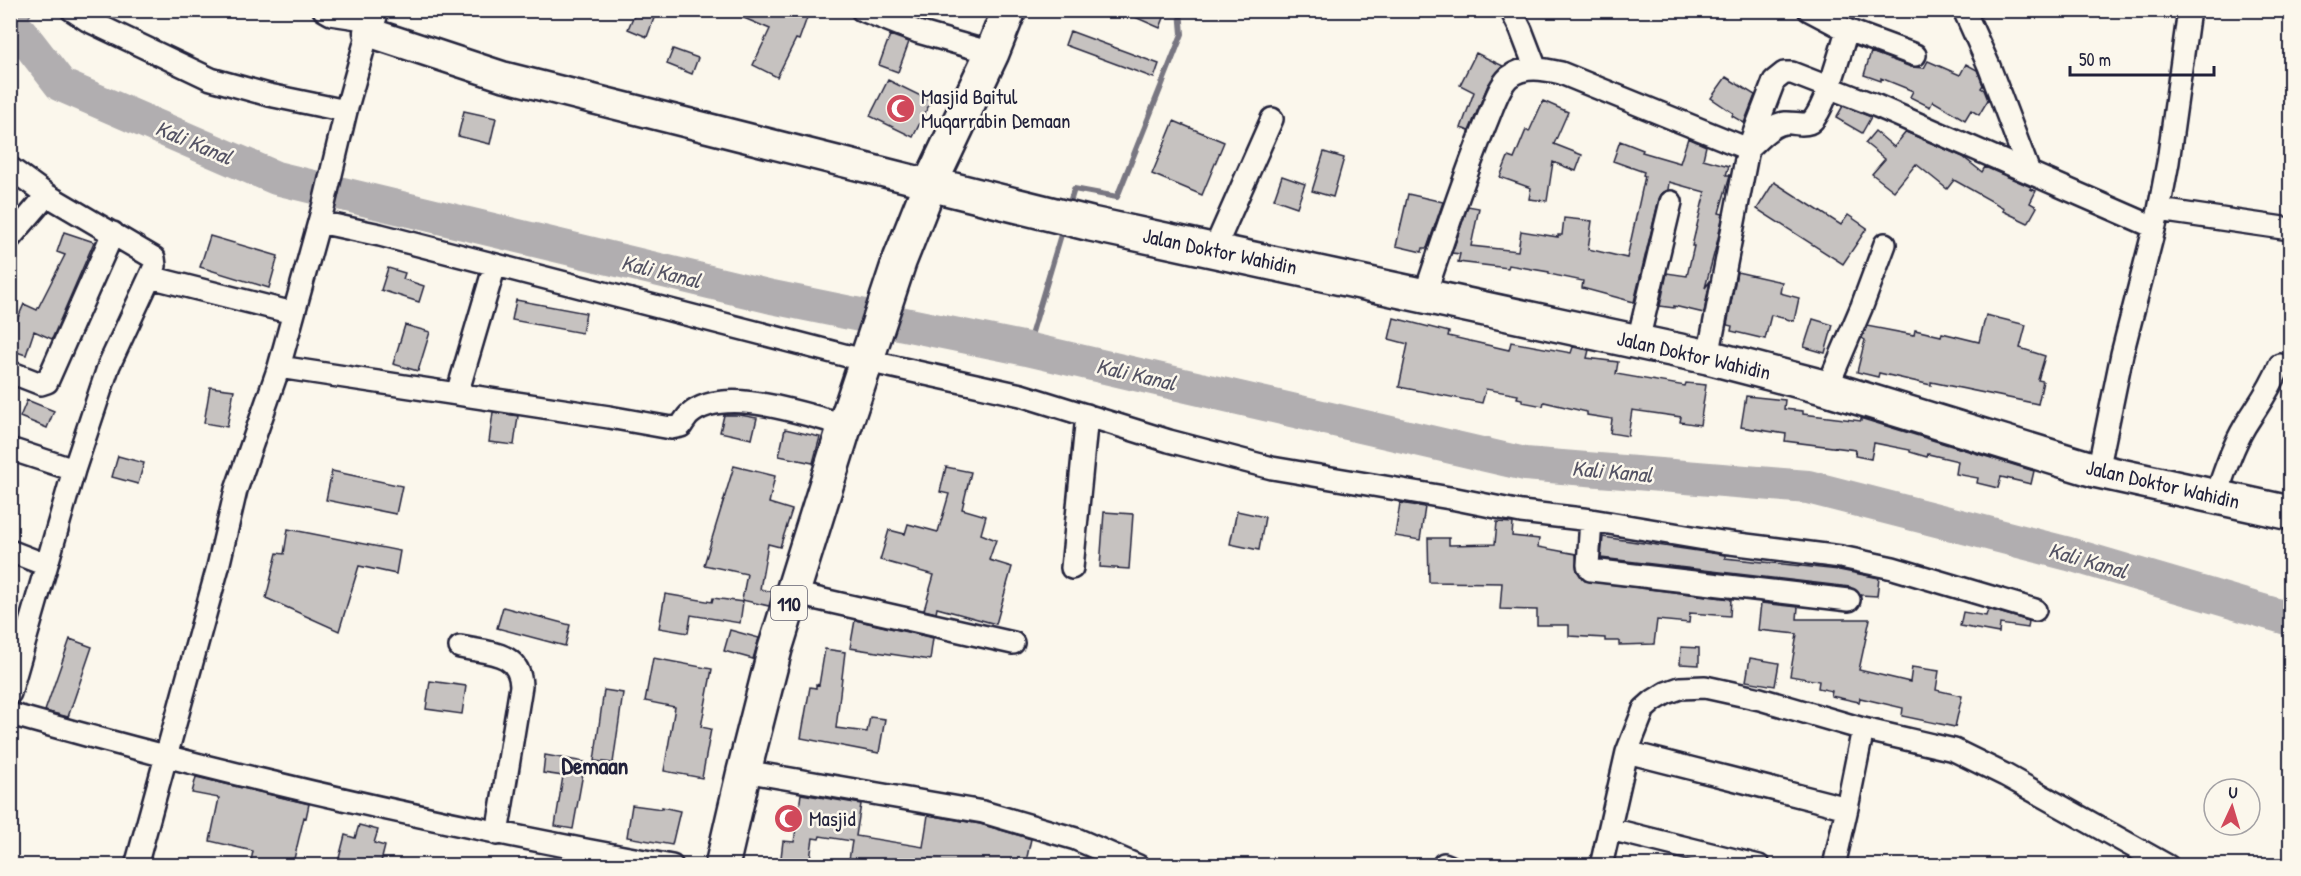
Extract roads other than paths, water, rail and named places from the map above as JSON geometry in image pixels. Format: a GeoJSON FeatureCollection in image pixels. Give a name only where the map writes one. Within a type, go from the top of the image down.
{"type":"FeatureCollection","features":[{"type":"Feature","properties":{"kind":"main road"},"geometry":{"type":"LineString","coordinates":[[371,21],[502,76],[930,184],[992,53],[1009,10]]}},
{"type":"Feature","properties":{"kind":"main road","name":"Jalan Doktor Wahidin"},"geometry":{"type":"LineString","coordinates":[[930,184],[1037,212],[1425,294],[1708,357],[1827,388],[2098,471],[2290,513]]}},
{"type":"Feature","properties":{"kind":"main road","name":"110"},"geometry":{"type":"LineString","coordinates":[[722,866],[744,771],[792,593],[899,262],[930,184]]}},
{"type":"Feature","properties":{"kind":"street"},"geometry":{"type":"LineString","coordinates":[[72,10],[87,20],[211,80],[269,95],[344,119]]}},
{"type":"Feature","properties":{"kind":"street"},"geometry":{"type":"LineString","coordinates":[[136,866],[215,578],[236,490],[279,367],[371,21],[331,14],[324,10]]}},
{"type":"Feature","properties":{"kind":"street"},"geometry":{"type":"LineString","coordinates":[[862,10],[918,32],[992,53]]}},
{"type":"Feature","properties":{"kind":"street"},"geometry":{"type":"LineString","coordinates":[[1510,10],[1521,30],[1536,69]]}},
{"type":"Feature","properties":{"kind":"street"},"geometry":{"type":"LineString","coordinates":[[1809,10],[1847,30],[1915,55]]}},
{"type":"Feature","properties":{"kind":"street"},"geometry":{"type":"LineString","coordinates":[[1964,10],[1993,75],[2029,172]]}},
{"type":"Feature","properties":{"kind":"street"},"geometry":{"type":"LineString","coordinates":[[2098,471],[2122,354],[2156,219],[2182,68],[2188,10]]}},
{"type":"Feature","properties":{"kind":"street"},"geometry":{"type":"LineString","coordinates":[[1748,149],[1778,125],[1790,122],[1808,124],[1814,120],[1829,86],[1847,30]]}},
{"type":"Feature","properties":{"kind":"street"},"geometry":{"type":"LineString","coordinates":[[1425,294],[1465,172],[1495,100],[1507,78],[1517,72],[1536,69],[1561,73],[1748,149]]}},
{"type":"Feature","properties":{"kind":"street"},"geometry":{"type":"LineString","coordinates":[[1708,357],[1748,149],[1774,81],[1779,75],[1792,73],[1829,86],[2029,172],[2156,219],[2290,229]]}},
{"type":"Feature","properties":{"kind":"street"},"geometry":{"type":"LineString","coordinates":[[1214,250],[1272,119]]}},
{"type":"Feature","properties":{"kind":"street"},"geometry":{"type":"LineString","coordinates":[[10,168],[47,195],[154,258],[155,266],[109,365],[15,660],[10,693]]}},
{"type":"Feature","properties":{"kind":"street"},"geometry":{"type":"LineString","coordinates":[[10,238],[47,195]]}},
{"type":"Feature","properties":{"kind":"street"},"geometry":{"type":"LineString","coordinates":[[1638,341],[1671,202]]}},
{"type":"Feature","properties":{"kind":"street"},"geometry":{"type":"LineString","coordinates":[[321,213],[380,235],[495,265],[870,353],[1169,441],[1272,468],[1521,512],[1591,520],[1870,563],[2035,610]]}},
{"type":"Feature","properties":{"kind":"street"},"geometry":{"type":"LineString","coordinates":[[10,372],[41,384],[47,382],[113,233]]}},
{"type":"Feature","properties":{"kind":"street"},"geometry":{"type":"LineString","coordinates":[[1827,388],[1862,306],[1884,244]]}},
{"type":"Feature","properties":{"kind":"street"},"geometry":{"type":"LineString","coordinates":[[457,394],[495,265]]}},
{"type":"Feature","properties":{"kind":"street"},"geometry":{"type":"LineString","coordinates":[[150,277],[293,313]]}},
{"type":"Feature","properties":{"kind":"street"},"geometry":{"type":"LineString","coordinates":[[2216,496],[2234,447],[2270,389],[2280,365]]}},
{"type":"Feature","properties":{"kind":"street"},"geometry":{"type":"LineString","coordinates":[[279,367],[671,428],[681,426],[689,415],[707,405],[724,402],[760,404],[845,425]]}},
{"type":"Feature","properties":{"kind":"street"},"geometry":{"type":"LineString","coordinates":[[1071,568],[1087,415]]}},
{"type":"Feature","properties":{"kind":"street"},"geometry":{"type":"LineString","coordinates":[[10,449],[74,470]]}},
{"type":"Feature","properties":{"kind":"street"},"geometry":{"type":"LineString","coordinates":[[1591,520],[1588,565],[1590,570],[1849,600]]}},
{"type":"Feature","properties":{"kind":"street"},"geometry":{"type":"LineString","coordinates":[[10,551],[46,565]]}},
{"type":"Feature","properties":{"kind":"street"},"geometry":{"type":"LineString","coordinates":[[792,593],[1013,643]]}},
{"type":"Feature","properties":{"kind":"street"},"geometry":{"type":"LineString","coordinates":[[460,647],[508,658],[517,666],[521,674],[497,834]]}},
{"type":"Feature","properties":{"kind":"street"},"geometry":{"type":"LineString","coordinates":[[1601,866],[1627,752],[1648,705],[1666,693],[1689,687],[1705,687],[1760,699],[1863,729],[1954,750],[2168,866]]}},
{"type":"Feature","properties":{"kind":"street"},"geometry":{"type":"LineString","coordinates":[[10,714],[166,756],[497,834],[672,866]]}},
{"type":"Feature","properties":{"kind":"street"},"geometry":{"type":"LineString","coordinates":[[1834,866],[1863,729]]}},
{"type":"Feature","properties":{"kind":"street"},"geometry":{"type":"LineString","coordinates":[[1627,752],[1847,808]]}},
{"type":"Feature","properties":{"kind":"street"},"geometry":{"type":"LineString","coordinates":[[744,771],[795,782],[983,812],[1076,839],[1138,866]]}},
{"type":"Feature","properties":{"kind":"street"},"geometry":{"type":"LineString","coordinates":[[1610,829],[1759,866]]}},
{"type":"Feature","properties":{"kind":"waterway"},"geometry":{"type":"LineString","coordinates":[[1068,209],[1074,189],[1117,197],[1182,34],[1180,10]]}},
{"type":"Feature","properties":{"kind":"waterway","name":"Kali Kanal"},"geometry":{"type":"LineString","coordinates":[[20,32],[61,85],[276,178],[772,297],[1027,349],[1525,464],[1808,487],[2069,554],[2290,619]]}},
{"type":"Feature","properties":{"kind":"waterway"},"geometry":{"type":"LineString","coordinates":[[1027,349],[1063,228]]}},
{"type":"Feature","properties":{"kind":"place","name":"Masjid Baitul Muqarrabin Demaan"},"geometry":{"type":"Point","coordinates":[900,108]}},
{"type":"Feature","properties":{"kind":"place","name":"Masjid"},"geometry":{"type":"Point","coordinates":[788,818]}},
{"type":"Feature","properties":{"kind":"district","name":"Demaan"},"geometry":{"type":"Point","coordinates":[595,765]}}]}
